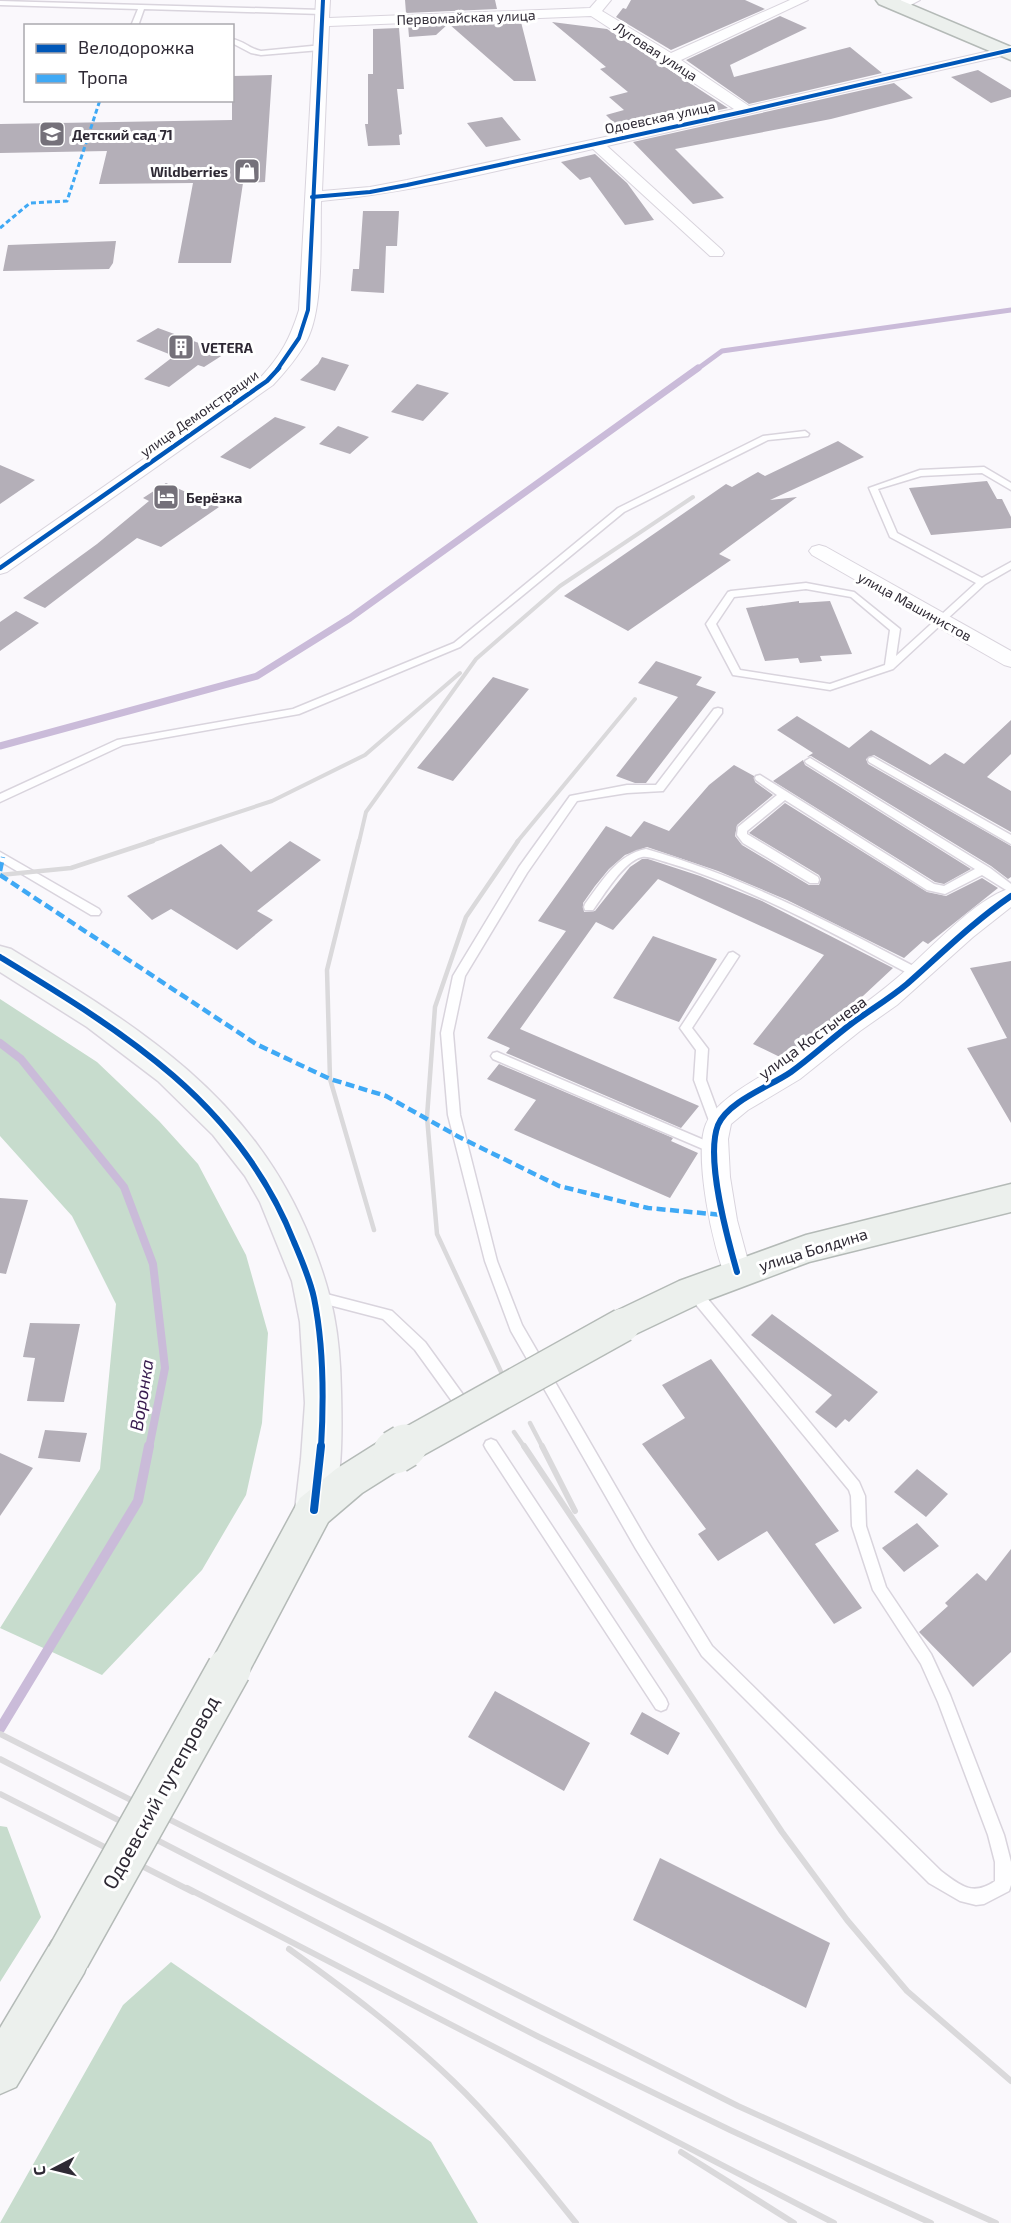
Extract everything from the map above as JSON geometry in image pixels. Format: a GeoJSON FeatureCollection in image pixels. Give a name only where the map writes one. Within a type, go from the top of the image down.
{"type":"FeatureCollection","features":[{"type":"Feature","properties":{"kind":"main road"},"geometry":{"type":"LineString","coordinates":[[899,2],[1008,52]]}},
{"type":"Feature","properties":{"kind":"main road","name":"улица Болдина"},"geometry":{"type":"LineString","coordinates":[[314,1510],[349,1481],[395,1452],[623,1325],[692,1291],[737,1272],[866,1233],[1011,1198]]}},
{"type":"Feature","properties":{"kind":"main road","name":"Одоевский путепровод"},"geometry":{"type":"LineString","coordinates":[[0,2071],[68,1957],[229,1669],[314,1510]]}},
{"type":"Feature","properties":{"kind":"street"},"geometry":{"type":"LineString","coordinates":[[594,12],[604,0]]}},
{"type":"Feature","properties":{"kind":"street"},"geometry":{"type":"LineString","coordinates":[[670,59],[801,0]]}},
{"type":"Feature","properties":{"kind":"street","name":"Первомайская улица"},"geometry":{"type":"LineString","coordinates":[[322,12],[594,12]]}},
{"type":"Feature","properties":{"kind":"street","name":"улица Демонстрации"},"geometry":{"type":"LineString","coordinates":[[4,560],[267,381],[284,362],[299,338],[308,310],[322,12]]}},
{"type":"Feature","properties":{"kind":"street","name":"Луговая улица"},"geometry":{"type":"LineString","coordinates":[[594,12],[670,59],[747,111]]}},
{"type":"Feature","properties":{"kind":"street","name":"Одоевская улица"},"geometry":{"type":"LineString","coordinates":[[312,196],[379,190],[1008,52]]}},
{"type":"Feature","properties":{"kind":"street"},"geometry":{"type":"LineString","coordinates":[[596,144],[716,253]]}},
{"type":"Feature","properties":{"kind":"street","name":"улица Машинистов"},"geometry":{"type":"LineString","coordinates":[[819,551],[1011,660]]}},
{"type":"Feature","properties":{"kind":"street","name":"улица Костычева"},"geometry":{"type":"LineString","coordinates":[[716,1138],[726,1112],[790,1073],[853,1022],[892,996],[977,920],[1011,896]]}},
{"type":"Feature","properties":{"kind":"street"},"geometry":{"type":"LineString","coordinates":[[0,957],[131,1042],[194,1094],[224,1124],[248,1154],[271,1190],[288,1227],[314,1296],[321,1351],[322,1431],[322,1460],[314,1510]]}},
{"type":"Feature","properties":{"kind":"street"},"geometry":{"type":"LineString","coordinates":[[716,1138],[723,1215],[737,1272]]}},
{"type":"Feature","properties":{"kind":"lane"},"geometry":{"type":"LineString","coordinates":[[123,8],[125,0]]}},
{"type":"Feature","properties":{"kind":"lane"},"geometry":{"type":"LineString","coordinates":[[0,3],[141,9],[322,12]]}},
{"type":"Feature","properties":{"kind":"lane"},"geometry":{"type":"LineString","coordinates":[[135,24],[141,9]]}},
{"type":"Feature","properties":{"kind":"lane"},"geometry":{"type":"LineString","coordinates":[[234,41],[239,41],[253,52],[286,52],[320,48]]}},
{"type":"Feature","properties":{"kind":"lane"},"geometry":{"type":"LineString","coordinates":[[0,798],[121,742],[295,712],[457,645],[621,510],[766,438],[805,434]]}},
{"type":"Feature","properties":{"kind":"lane"},"geometry":{"type":"LineString","coordinates":[[982,582],[893,535],[873,488],[920,473],[984,470],[1011,487]]}},
{"type":"Feature","properties":{"kind":"lane"},"geometry":{"type":"LineString","coordinates":[[890,667],[895,629],[854,595],[806,586],[731,594],[711,624],[736,673],[830,687],[890,667],[939,619],[982,582],[1011,565]]}},
{"type":"Feature","properties":{"kind":"lane"},"geometry":{"type":"LineString","coordinates":[[692,1291],[854,1486],[858,1496],[859,1526],[880,1590],[926,1659],[945,1700],[996,1835],[1003,1862],[1003,1885],[991,1894],[979,1899],[962,1895],[935,1876],[707,1651],[516,1327],[491,1261],[454,1115],[447,1033],[459,976],[523,870],[574,798],[627,789],[659,789],[718,711]]}},
{"type":"Feature","properties":{"kind":"lane"},"geometry":{"type":"LineString","coordinates":[[873,760],[1011,840]]}},
{"type":"Feature","properties":{"kind":"lane"},"geometry":{"type":"LineString","coordinates":[[810,761],[1011,889]]}},
{"type":"Feature","properties":{"kind":"lane"},"geometry":{"type":"LineString","coordinates":[[760,778],[931,887],[945,890],[973,874],[986,871]]}},
{"type":"Feature","properties":{"kind":"lane"},"geometry":{"type":"LineString","coordinates":[[785,796],[777,799],[748,824],[742,830],[742,835],[814,880]]}},
{"type":"Feature","properties":{"kind":"lane"},"geometry":{"type":"LineString","coordinates":[[589,907],[628,858],[638,853],[646,853],[737,886],[842,934],[917,974]]}},
{"type":"Feature","properties":{"kind":"lane"},"geometry":{"type":"LineString","coordinates":[[0,856],[95,912]]}},
{"type":"Feature","properties":{"kind":"lane"},"geometry":{"type":"LineString","coordinates":[[716,1138],[700,1080],[702,1049],[686,1028],[733,956]]}},
{"type":"Feature","properties":{"kind":"lane"},"geometry":{"type":"LineString","coordinates":[[497,1056],[716,1138]]}},
{"type":"Feature","properties":{"kind":"lane"},"geometry":{"type":"LineString","coordinates":[[314,1296],[387,1315],[420,1346],[459,1400]]}},
{"type":"Feature","properties":{"kind":"lane"},"geometry":{"type":"LineString","coordinates":[[491,1445],[661,1704]]}},
{"type":"Feature","properties":{"kind":"green space"},"geometry":{"type":"Polygon","coordinates":[[[0,999],[97,1062],[159,1121],[198,1164],[246,1255],[268,1333],[262,1423],[246,1495],[202,1570],[102,1675],[0,1628],[100,1469],[116,1304],[72,1216],[0,1136],[0,999]]]}},
{"type":"Feature","properties":{"kind":"green space"},"geometry":{"type":"Polygon","coordinates":[[[0,1826],[7,1827],[41,1917],[0,1982],[0,1826]]]}},
{"type":"Feature","properties":{"kind":"green space"},"geometry":{"type":"Polygon","coordinates":[[[171,1962],[431,2142],[478,2223],[0,2223],[123,2005],[171,1962]]]}},
{"type":"Feature","properties":{"kind":"building"},"geometry":{"type":"Polygon","coordinates":[[[405,0],[495,0],[497,9],[406,13],[405,0]]]}},
{"type":"Feature","properties":{"kind":"building"},"geometry":{"type":"Polygon","coordinates":[[[631,0],[745,0],[765,9],[671,50],[616,17],[623,8],[626,9],[631,0]]]}},
{"type":"Feature","properties":{"kind":"building"},"geometry":{"type":"Polygon","coordinates":[[[780,16],[807,28],[730,65],[734,77],[850,47],[882,73],[749,104],[686,60],[780,16]]]}},
{"type":"Feature","properties":{"kind":"building"},"geometry":{"type":"Polygon","coordinates":[[[521,22],[536,81],[514,81],[449,24],[521,22]]]}},
{"type":"Feature","properties":{"kind":"building"},"geometry":{"type":"Polygon","coordinates":[[[552,22],[607,29],[728,108],[622,131],[606,115],[624,110],[609,97],[628,92],[600,69],[606,67],[552,22]]]}},
{"type":"Feature","properties":{"kind":"building"},"geometry":{"type":"Polygon","coordinates":[[[448,24],[436,35],[409,37],[408,25],[448,24]]]}},
{"type":"Feature","properties":{"kind":"building"},"geometry":{"type":"Polygon","coordinates":[[[399,28],[404,89],[397,89],[402,134],[399,135],[400,145],[368,146],[365,124],[368,124],[368,74],[373,74],[373,29],[399,28]]]}},
{"type":"Feature","properties":{"kind":"building"},"geometry":{"type":"Polygon","coordinates":[[[978,70],[1011,90],[1011,97],[991,103],[951,77],[978,70]]]}},
{"type":"Feature","properties":{"kind":"building"},"geometry":{"type":"Polygon","coordinates":[[[272,75],[265,182],[243,183],[231,263],[178,263],[193,183],[99,184],[107,151],[0,153],[0,124],[232,120],[234,76],[272,75]]]}},
{"type":"Feature","properties":{"kind":"building"},"geometry":{"type":"Polygon","coordinates":[[[894,83],[913,98],[831,119],[675,149],[724,198],[693,204],[633,142],[894,83]]]}},
{"type":"Feature","properties":{"kind":"building"},"geometry":{"type":"Polygon","coordinates":[[[502,117],[521,140],[486,147],[467,123],[502,117]]]}},
{"type":"Feature","properties":{"kind":"building"},"geometry":{"type":"Polygon","coordinates":[[[595,154],[627,183],[654,220],[625,225],[590,177],[580,180],[561,162],[595,154]]]}},
{"type":"Feature","properties":{"kind":"building"},"geometry":{"type":"Polygon","coordinates":[[[363,211],[399,211],[397,246],[386,246],[384,293],[351,291],[353,269],[359,269],[363,211]]]}},
{"type":"Feature","properties":{"kind":"building"},"geometry":{"type":"Polygon","coordinates":[[[116,241],[113,263],[109,269],[3,271],[8,245],[116,241]]]}},
{"type":"Feature","properties":{"kind":"building","name":"VETERA"},"geometry":{"type":"Polygon","coordinates":[[[158,328],[226,353],[204,367],[198,365],[169,387],[144,379],[174,356],[136,341],[158,328]]]}},
{"type":"Feature","properties":{"kind":"building"},"geometry":{"type":"Polygon","coordinates":[[[322,357],[349,365],[335,391],[300,380],[318,364],[322,357]]]}},
{"type":"Feature","properties":{"kind":"building"},"geometry":{"type":"Polygon","coordinates":[[[417,384],[449,393],[423,421],[391,412],[417,384]]]}},
{"type":"Feature","properties":{"kind":"building"},"geometry":{"type":"Polygon","coordinates":[[[275,417],[306,427],[250,469],[220,457],[275,417]]]}},
{"type":"Feature","properties":{"kind":"building"},"geometry":{"type":"Polygon","coordinates":[[[338,426],[369,437],[350,454],[319,444],[338,426]]]}},
{"type":"Feature","properties":{"kind":"building"},"geometry":{"type":"Polygon","coordinates":[[[838,441],[864,457],[770,500],[797,497],[719,554],[731,560],[628,631],[564,596],[726,484],[732,487],[758,472],[765,476],[838,441]]]}},
{"type":"Feature","properties":{"kind":"building"},"geometry":{"type":"Polygon","coordinates":[[[0,465],[35,480],[0,504],[0,465]]]}},
{"type":"Feature","properties":{"kind":"building"},"geometry":{"type":"Polygon","coordinates":[[[987,481],[997,499],[1002,499],[1011,517],[1011,528],[931,535],[909,488],[987,481]]]}},
{"type":"Feature","properties":{"kind":"building"},"geometry":{"type":"Polygon","coordinates":[[[166,483],[219,507],[161,547],[137,538],[45,608],[23,598],[97,544],[149,501],[143,498],[166,483]]]}},
{"type":"Feature","properties":{"kind":"building"},"geometry":{"type":"Polygon","coordinates":[[[799,601],[799,603],[830,601],[852,654],[820,656],[822,661],[800,663],[798,658],[765,661],[746,608],[799,601]]]}},
{"type":"Feature","properties":{"kind":"building"},"geometry":{"type":"Polygon","coordinates":[[[16,611],[39,623],[0,651],[0,622],[16,611]]]}},
{"type":"Feature","properties":{"kind":"building"},"geometry":{"type":"Polygon","coordinates":[[[656,661],[702,677],[696,685],[716,692],[646,783],[635,783],[616,776],[678,697],[638,683],[656,661]]]}},
{"type":"Feature","properties":{"kind":"building"},"geometry":{"type":"Polygon","coordinates":[[[493,677],[529,689],[453,781],[417,768],[493,677]]]}},
{"type":"Feature","properties":{"kind":"building"},"geometry":{"type":"Polygon","coordinates":[[[797,716],[849,748],[871,730],[930,765],[945,753],[964,764],[1011,720],[1011,754],[987,777],[1011,791],[1011,832],[874,755],[866,759],[868,764],[1011,846],[1011,877],[1008,879],[991,866],[811,756],[807,757],[813,753],[777,730],[797,716]]]}},
{"type":"Feature","properties":{"kind":"building"},"geometry":{"type":"Polygon","coordinates":[[[803,760],[805,765],[971,869],[944,884],[935,882],[773,781],[803,760]]]}},
{"type":"Feature","properties":{"kind":"building"},"geometry":{"type":"Polygon","coordinates":[[[734,765],[754,776],[755,782],[773,795],[737,825],[735,836],[742,845],[809,885],[819,885],[821,879],[819,875],[749,833],[785,803],[927,892],[946,896],[982,878],[998,888],[928,944],[923,941],[904,958],[787,900],[718,871],[647,847],[625,855],[595,886],[583,903],[584,912],[595,911],[630,867],[642,859],[648,859],[700,876],[762,901],[893,968],[833,1024],[784,1059],[753,1044],[824,955],[658,879],[613,930],[596,922],[520,1029],[699,1106],[681,1128],[506,1053],[510,1048],[487,1038],[566,931],[538,921],[606,826],[631,837],[644,821],[669,831],[709,785],[734,765]]]}},
{"type":"Feature","properties":{"kind":"building"},"geometry":{"type":"Polygon","coordinates":[[[290,841],[321,860],[257,911],[273,920],[237,950],[171,909],[152,920],[127,896],[221,844],[251,872],[290,841]]]}},
{"type":"Feature","properties":{"kind":"building"},"geometry":{"type":"Polygon","coordinates":[[[653,936],[717,959],[679,1022],[613,998],[653,936]]]}},
{"type":"Feature","properties":{"kind":"building"},"geometry":{"type":"Polygon","coordinates":[[[1011,961],[1011,1123],[967,1048],[1007,1038],[970,968],[1011,961]]]}},
{"type":"Feature","properties":{"kind":"building"},"geometry":{"type":"Polygon","coordinates":[[[499,1064],[673,1138],[671,1141],[698,1153],[670,1198],[514,1130],[536,1100],[487,1079],[499,1064]]]}},
{"type":"Feature","properties":{"kind":"building"},"geometry":{"type":"Polygon","coordinates":[[[0,1198],[28,1200],[6,1274],[0,1273],[0,1198]]]}},
{"type":"Feature","properties":{"kind":"building"},"geometry":{"type":"Polygon","coordinates":[[[772,1314],[878,1392],[849,1422],[845,1419],[836,1428],[815,1412],[832,1395],[751,1335],[772,1314]]]}},
{"type":"Feature","properties":{"kind":"building"},"geometry":{"type":"Polygon","coordinates":[[[30,1323],[80,1324],[64,1402],[27,1401],[35,1358],[23,1357],[30,1323]]]}},
{"type":"Feature","properties":{"kind":"building"},"geometry":{"type":"Polygon","coordinates":[[[711,1359],[839,1531],[815,1544],[862,1608],[834,1624],[767,1531],[718,1561],[698,1534],[706,1529],[642,1444],[685,1418],[662,1385],[711,1359]]]}},
{"type":"Feature","properties":{"kind":"building"},"geometry":{"type":"Polygon","coordinates":[[[45,1430],[87,1433],[80,1462],[38,1458],[45,1430]]]}},
{"type":"Feature","properties":{"kind":"building"},"geometry":{"type":"Polygon","coordinates":[[[0,1453],[33,1468],[0,1516],[0,1453]]]}},
{"type":"Feature","properties":{"kind":"building"},"geometry":{"type":"Polygon","coordinates":[[[917,1469],[948,1494],[926,1517],[894,1492],[917,1469]]]}},
{"type":"Feature","properties":{"kind":"building"},"geometry":{"type":"Polygon","coordinates":[[[917,1523],[939,1546],[904,1572],[882,1548],[917,1523]]]}},
{"type":"Feature","properties":{"kind":"building"},"geometry":{"type":"Polygon","coordinates":[[[1011,1549],[1011,1652],[973,1687],[919,1632],[948,1606],[945,1603],[977,1573],[986,1581],[1011,1549]]]}},
{"type":"Feature","properties":{"kind":"building"},"geometry":{"type":"Polygon","coordinates":[[[495,1691],[590,1743],[564,1791],[468,1737],[495,1691]]]}},
{"type":"Feature","properties":{"kind":"building"},"geometry":{"type":"Polygon","coordinates":[[[642,1712],[680,1733],[668,1755],[630,1734],[642,1712]]]}},
{"type":"Feature","properties":{"kind":"building"},"geometry":{"type":"Polygon","coordinates":[[[660,1858],[830,1943],[806,2008],[633,1920],[660,1858]]]}},
{"type":"Feature","properties":{"kind":"waterway"},"geometry":{"type":"LineString","coordinates":[[696,370],[722,351],[1011,310]]}},
{"type":"Feature","properties":{"kind":"waterway"},"geometry":{"type":"LineString","coordinates":[[0,746],[257,676],[350,618],[698,368]]}},
{"type":"Feature","properties":{"kind":"waterway","name":"Воронка"},"geometry":{"type":"LineString","coordinates":[[0,1043],[21,1059],[124,1187],[153,1264],[165,1368],[149,1448]]}},
{"type":"Feature","properties":{"kind":"waterway","name":"Воронка"},"geometry":{"type":"LineString","coordinates":[[0,1729],[138,1501],[149,1446]]}},
{"type":"Feature","properties":{"kind":"railway"},"geometry":{"type":"LineString","coordinates":[[359,842],[366,812],[476,659],[560,586],[693,497]]}},
{"type":"Feature","properties":{"kind":"railway"},"geometry":{"type":"LineString","coordinates":[[148,842],[272,801],[365,755],[460,673]]}},
{"type":"Feature","properties":{"kind":"railway"},"geometry":{"type":"LineString","coordinates":[[517,842],[635,699]]}},
{"type":"Feature","properties":{"kind":"railway"},"geometry":{"type":"LineString","coordinates":[[0,875],[71,868],[153,841]]}},
{"type":"Feature","properties":{"kind":"railway"},"geometry":{"type":"LineString","coordinates":[[359,841],[327,970],[330,1079],[374,1230]]}},
{"type":"Feature","properties":{"kind":"railway"},"geometry":{"type":"LineString","coordinates":[[503,1376],[437,1234],[427,1117],[435,1007],[466,917],[518,841]]}},
{"type":"Feature","properties":{"kind":"railway"},"geometry":{"type":"LineString","coordinates":[[530,1423],[543,1448]]}},
{"type":"Feature","properties":{"kind":"railway"},"geometry":{"type":"LineString","coordinates":[[514,1432],[525,1448]]}},
{"type":"Feature","properties":{"kind":"railway"},"geometry":{"type":"LineString","coordinates":[[524,1446],[782,1832],[847,1920],[907,1991],[1011,2081]]}},
{"type":"Feature","properties":{"kind":"railway"},"geometry":{"type":"LineString","coordinates":[[542,1446],[575,1511]]}},
{"type":"Feature","properties":{"kind":"railway"},"geometry":{"type":"LineString","coordinates":[[0,1734],[738,2106],[996,2223]]}},
{"type":"Feature","properties":{"kind":"railway"},"geometry":{"type":"LineString","coordinates":[[0,1759],[539,2037],[730,2130],[931,2223]]}},
{"type":"Feature","properties":{"kind":"railway"},"geometry":{"type":"LineString","coordinates":[[0,1794],[193,1892]]}},
{"type":"Feature","properties":{"kind":"railway"},"geometry":{"type":"LineString","coordinates":[[187,1888],[834,2223]]}},
{"type":"Feature","properties":{"kind":"railway"},"geometry":{"type":"LineString","coordinates":[[289,1949],[414,2045],[470,2097],[576,2223]]}},
{"type":"Feature","properties":{"kind":"railway"},"geometry":{"type":"LineString","coordinates":[[681,2152],[794,2223]]}},
{"type":"Feature","properties":{"kind":"marked path"},"geometry":{"type":"LineString","coordinates":[[0,228],[30,203],[67,201],[99,102]]}},
{"type":"Feature","properties":{"kind":"marked path"},"geometry":{"type":"LineString","coordinates":[[0,871],[3,857]]}},
{"type":"Feature","properties":{"kind":"marked path"},"geometry":{"type":"LineString","coordinates":[[0,875],[256,1044],[330,1079],[386,1096],[459,1137],[559,1186],[648,1208],[723,1215]]}},
{"type":"Feature","properties":{"kind":"cycle path"},"geometry":{"type":"LineString","coordinates":[[0,568],[267,381],[284,362],[299,338],[308,310],[323,0]]}},
{"type":"Feature","properties":{"kind":"cycle path"},"geometry":{"type":"LineString","coordinates":[[312,197],[370,192],[407,185],[747,111],[1011,50]]}},
{"type":"Feature","properties":{"kind":"cycle path"},"geometry":{"type":"LineString","coordinates":[[737,1272],[728,1240],[717,1177],[715,1139],[722,1117],[739,1103],[791,1072],[851,1024],[888,999],[965,931],[1011,896]]}},
{"type":"Feature","properties":{"kind":"cycle path"},"geometry":{"type":"LineString","coordinates":[[0,957],[98,1019],[170,1072],[225,1126],[270,1188],[286,1220],[309,1281],[318,1322],[323,1403],[314,1510]]}},
{"type":"Feature","properties":{"kind":"place","name":"Детский сад 71"},"geometry":{"type":"Point","coordinates":[52,134]}},
{"type":"Feature","properties":{"kind":"place","name":"Wildberries"},"geometry":{"type":"Point","coordinates":[247,171]}},
{"type":"Feature","properties":{"kind":"place","name":"VETERA"},"geometry":{"type":"Point","coordinates":[181,347]}},
{"type":"Feature","properties":{"kind":"place","name":"Берёзка"},"geometry":{"type":"Point","coordinates":[166,497]}}]}
